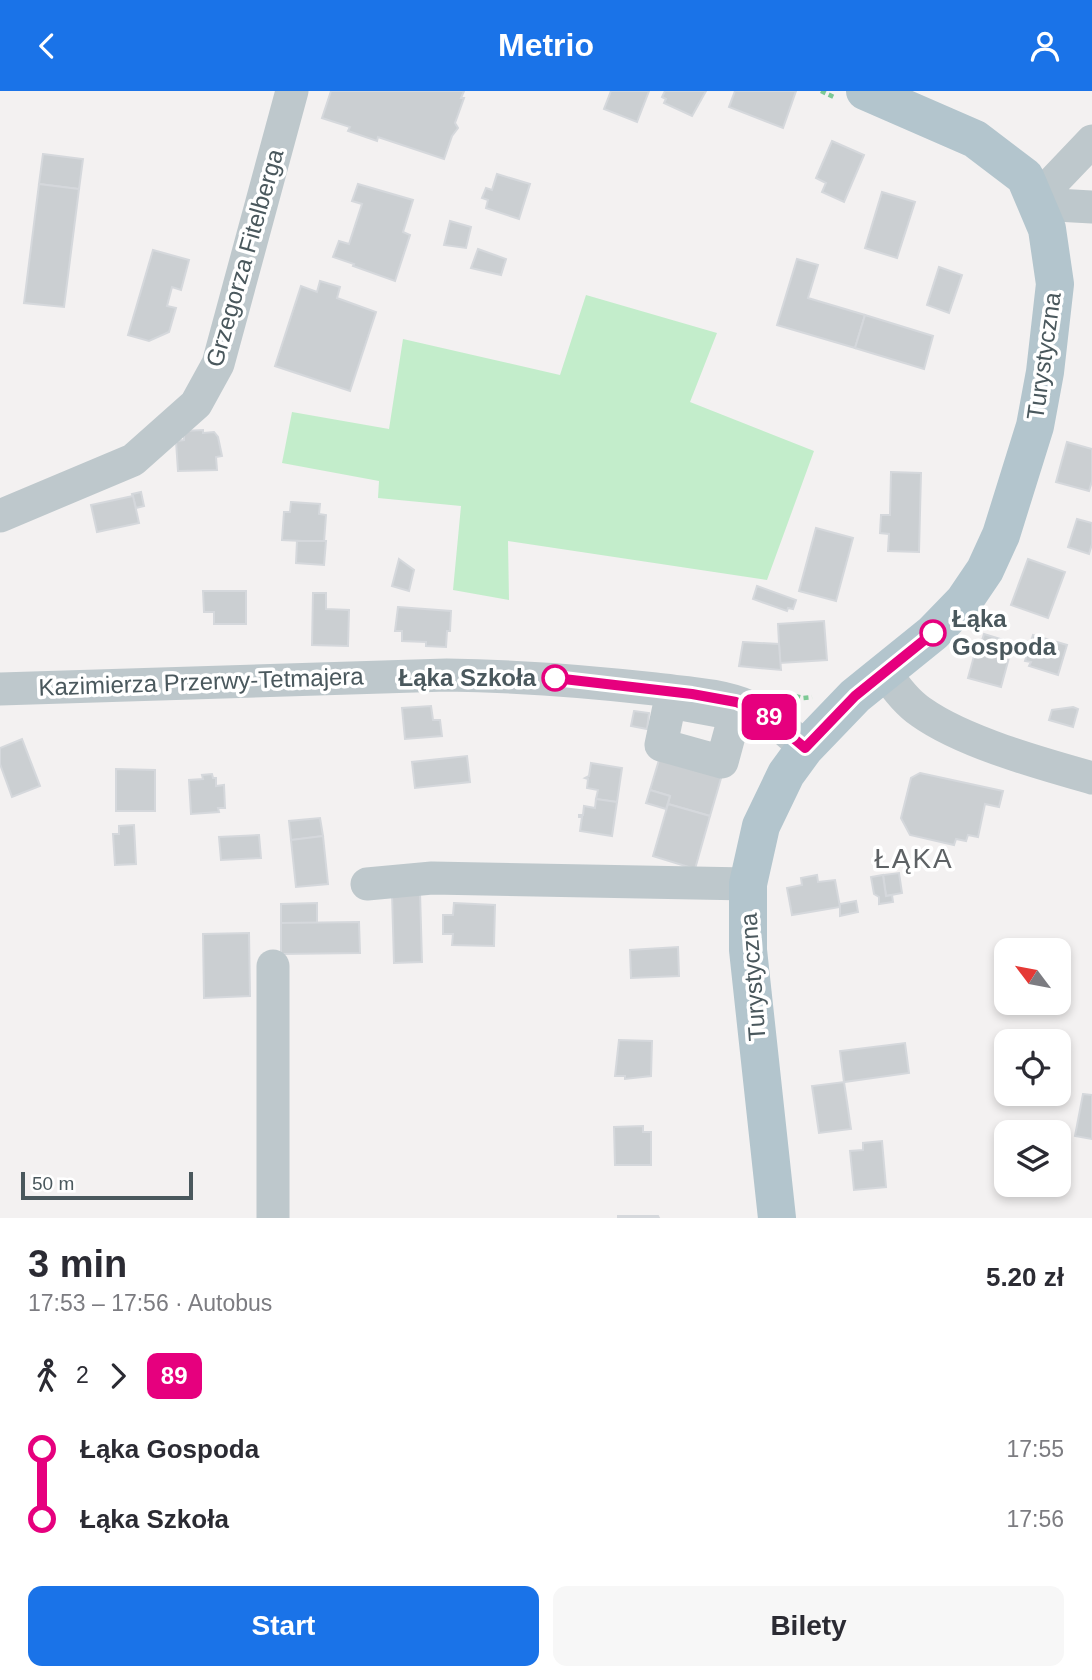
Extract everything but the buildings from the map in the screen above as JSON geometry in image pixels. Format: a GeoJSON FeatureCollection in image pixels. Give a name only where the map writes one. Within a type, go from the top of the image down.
{"type":"FeatureCollection","features":[{"type":"Feature","properties":{"kind":"main road","name":"Turystyczna"},"geometry":{"type":"LineString","coordinates":[[777,1218],[748,950],[748,884],[761,826],[786,774],[805,748],[855,696],[933,633],[964,601],[985,571],[1001,535],[1037,412],[1045,372],[1055,283],[1047,229],[1025,177],[975,139],[855,96]]}},
{"type":"Feature","properties":{"kind":"street","name":"Grzegorza Fitelberga"},"geometry":{"type":"LineString","coordinates":[[0,516],[133,460],[195,404],[218,364],[292,91]]}},
{"type":"Feature","properties":{"kind":"street"},"geometry":{"type":"LineString","coordinates":[[1038,204],[1053,182],[1092,141]]}},
{"type":"Feature","properties":{"kind":"street"},"geometry":{"type":"LineString","coordinates":[[1038,204],[1092,207]]}},
{"type":"Feature","properties":{"kind":"street"},"geometry":{"type":"LineString","coordinates":[[885,672],[902,696],[921,713],[961,734],[1092,778]]}},
{"type":"Feature","properties":{"kind":"street","name":"Kazimierza Przerwy-Tetmajera"},"geometry":{"type":"LineString","coordinates":[[0,689],[447,675],[573,680],[736,702],[766,715],[805,748]]}},
{"type":"Feature","properties":{"kind":"street"},"geometry":{"type":"LineString","coordinates":[[367,884],[432,877],[748,884]]}},
{"type":"Feature","properties":{"kind":"street"},"geometry":{"type":"LineString","coordinates":[[273,966],[273,1218]]}},
{"type":"Feature","properties":{"kind":"path"},"geometry":{"type":"LineString","coordinates":[[821,91],[855,96]]}},
{"type":"Feature","properties":{"kind":"path"},"geometry":{"type":"LineString","coordinates":[[782,693],[803,698],[822,695]]}},
{"type":"Feature","properties":{"kind":"green space"},"geometry":{"type":"Polygon","coordinates":[[[586,295],[717,333],[690,402],[814,451],[767,580],[508,541],[509,600],[453,590],[461,506],[378,498],[379,481],[282,463],[292,412],[389,429],[403,339],[560,375],[586,295]]]}},
{"type":"Feature","properties":{"kind":"bus line","name":"89"},"geometry":{"type":"LineString","coordinates":[[555,678],[692,694],[736,702],[766,715],[805,748],[855,696],[933,633]]}},
{"type":"Feature","properties":{"kind":"place","name":"Łąka Gospoda"},"geometry":{"type":"Point","coordinates":[933,633]}},
{"type":"Feature","properties":{"kind":"place","name":"Łąka Szkoła"},"geometry":{"type":"Point","coordinates":[555,678]}},
{"type":"Feature","properties":{"kind":"district","name":"ŁĄKA"},"geometry":{"type":"Point","coordinates":[914,858]}}]}
